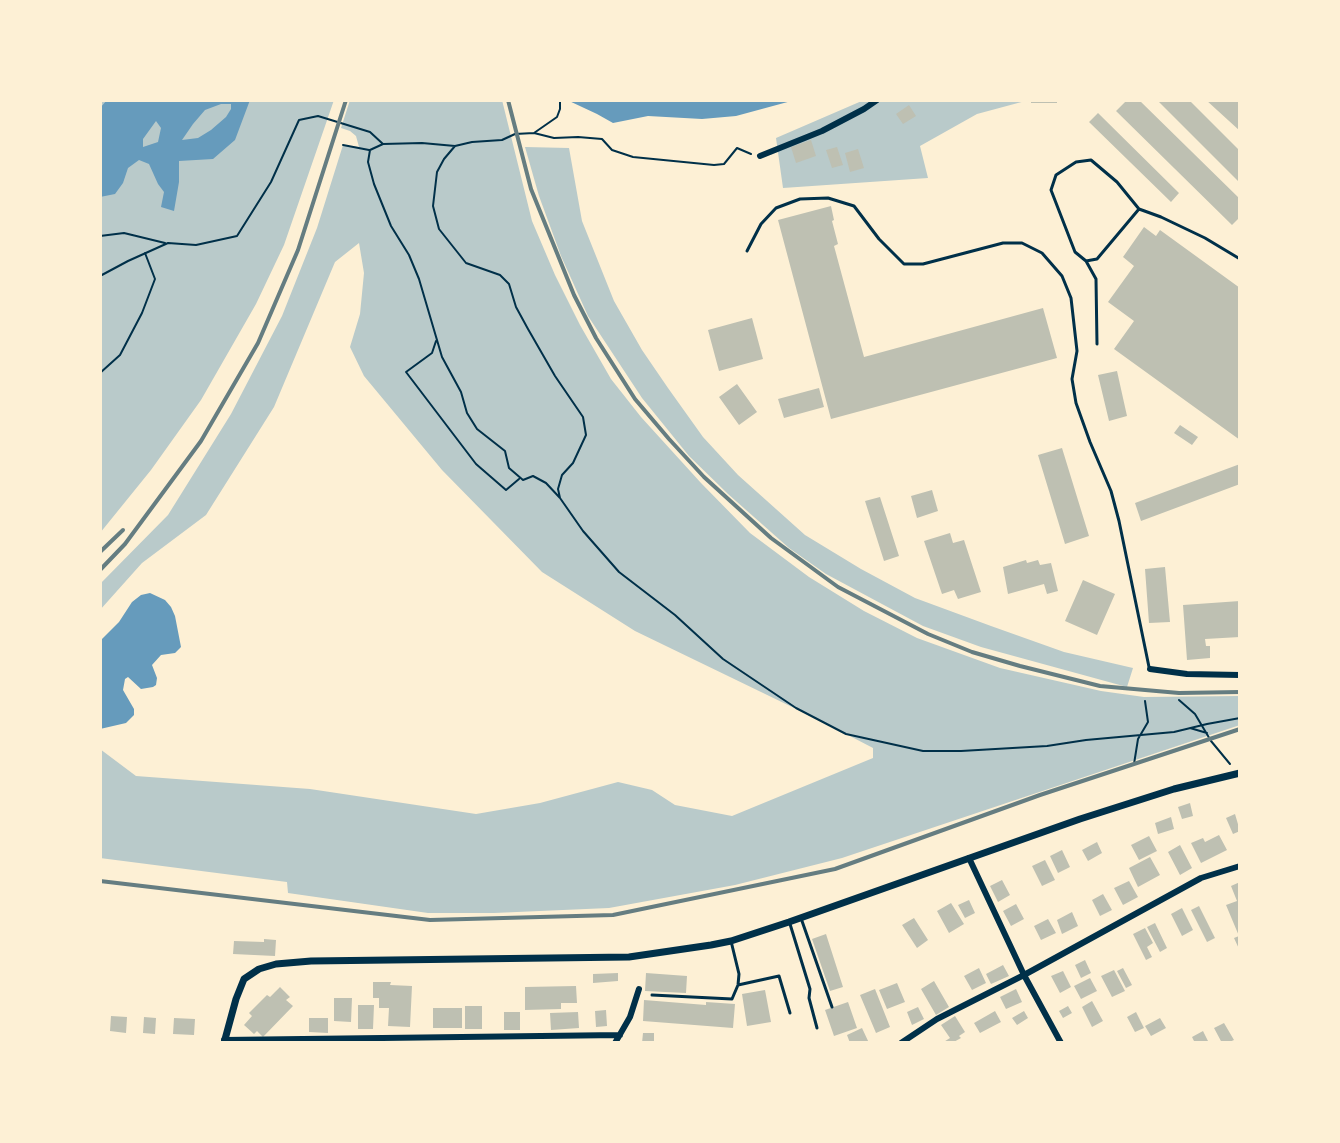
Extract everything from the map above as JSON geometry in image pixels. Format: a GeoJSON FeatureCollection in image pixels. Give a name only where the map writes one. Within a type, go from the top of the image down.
{"type":"FeatureCollection","features":[{"type":"Feature","properties":{"kind":"street"},"geometry":{"type":"LineString","coordinates":[[760,156],[822,131],[877,100]]}},
{"type":"Feature","properties":{"kind":"street"},"geometry":{"type":"LineString","coordinates":[[1150,669],[1187,674],[1240,675]]}},
{"type":"Feature","properties":{"kind":"street"},"geometry":{"type":"LineString","coordinates":[[620,1035],[224,1041],[244,979],[259,969],[276,964],[629,957],[731,941],[1080,819],[1174,789],[1238,773]]}},
{"type":"Feature","properties":{"kind":"street"},"geometry":{"type":"LineString","coordinates":[[969,858],[1024,975],[1061,1043]]}},
{"type":"Feature","properties":{"kind":"street"},"geometry":{"type":"LineString","coordinates":[[901,1043],[937,1019],[1201,878],[1240,866]]}},
{"type":"Feature","properties":{"kind":"street"},"geometry":{"type":"LineString","coordinates":[[615,1043],[630,1017],[639,989]]}},
{"type":"Feature","properties":{"kind":"lane"},"geometry":{"type":"LineString","coordinates":[[1097,344],[1096,279],[1086,261],[1075,252],[1051,190],[1056,175],[1076,162],[1091,160],[1117,182],[1139,209],[1205,238],[1240,259]]}},
{"type":"Feature","properties":{"kind":"lane"},"geometry":{"type":"LineString","coordinates":[[747,251],[761,224],[776,208],[800,199],[828,198],[854,206],[879,239],[904,264],[923,264],[1003,243],[1022,243],[1042,253],[1062,276],[1071,298],[1077,351],[1072,379],[1076,403],[1111,491],[1150,669]]}},
{"type":"Feature","properties":{"kind":"lane"},"geometry":{"type":"LineString","coordinates":[[1086,261],[1097,259],[1139,209]]}},
{"type":"Feature","properties":{"kind":"lane"},"geometry":{"type":"LineString","coordinates":[[801,917],[832,1007]]}},
{"type":"Feature","properties":{"kind":"lane"},"geometry":{"type":"LineString","coordinates":[[789,922],[810,989],[809,998],[817,1028]]}},
{"type":"Feature","properties":{"kind":"lane"},"geometry":{"type":"LineString","coordinates":[[652,995],[732,999],[739,974],[731,941]]}},
{"type":"Feature","properties":{"kind":"lane"},"geometry":{"type":"LineString","coordinates":[[738,985],[779,976],[790,1013]]}},
{"type":"Feature","properties":{"kind":"path"},"geometry":{"type":"LineString","coordinates":[[534,133],[557,117],[560,101]]}},
{"type":"Feature","properties":{"kind":"path"},"geometry":{"type":"LineString","coordinates":[[100,236],[124,233],[168,243],[196,245],[237,236],[271,182],[299,120],[318,116],[370,132],[383,144]]}},
{"type":"Feature","properties":{"kind":"path"},"geometry":{"type":"LineString","coordinates":[[343,145],[370,150],[383,144],[455,146],[534,133],[554,138],[602,139],[612,150],[633,157],[724,164],[737,148],[760,156]]}},
{"type":"Feature","properties":{"kind":"path"},"geometry":{"type":"LineString","coordinates":[[455,146],[437,172],[433,206],[439,229],[466,263],[500,275],[509,284],[516,307],[528,329],[583,417],[586,435],[573,463],[562,475],[558,489],[560,498]]}},
{"type":"Feature","properties":{"kind":"path"},"geometry":{"type":"LineString","coordinates":[[370,150],[368,162],[374,184],[391,226],[409,255],[442,357],[477,429],[505,451],[509,468],[520,478],[523,480],[533,476],[546,483],[619,572],[675,615],[723,659],[796,708],[846,734],[923,751],[1047,746],[1174,732],[1240,718]]}},
{"type":"Feature","properties":{"kind":"path"},"geometry":{"type":"LineString","coordinates":[[100,276],[168,243]]}},
{"type":"Feature","properties":{"kind":"path"},"geometry":{"type":"LineString","coordinates":[[100,373],[120,355],[142,313],[155,279],[145,253]]}},
{"type":"Feature","properties":{"kind":"path"},"geometry":{"type":"LineString","coordinates":[[436,340],[432,353],[406,372],[476,464],[506,490],[520,478]]}},
{"type":"Feature","properties":{"kind":"path"},"geometry":{"type":"LineString","coordinates":[[1179,700],[1195,714],[1238,773]]}},
{"type":"Feature","properties":{"kind":"path"},"geometry":{"type":"LineString","coordinates":[[1134,764],[1138,735],[1148,722],[1145,701]]}},
{"type":"Feature","properties":{"kind":"path"},"geometry":{"type":"LineString","coordinates":[[1189,728],[1207,733]]}},
{"type":"Feature","properties":{"kind":"shaded area"},"geometry":{"type":"Polygon","coordinates":[[[100,100],[334,100],[284,245],[256,304],[201,400],[151,470],[100,533],[100,100]]]}},
{"type":"Feature","properties":{"kind":"shaded area"},"geometry":{"type":"Polygon","coordinates":[[[350,100],[502,100],[532,221],[580,325],[611,379],[641,417],[750,533],[809,577],[864,611],[917,638],[1000,668],[1101,691],[1144,697],[1240,696],[1240,725],[842,858],[735,885],[609,908],[428,913],[288,893],[287,882],[100,858],[100,749],[136,776],[310,789],[476,814],[540,803],[618,782],[652,790],[675,805],[732,816],[873,758],[873,748],[635,631],[542,572],[442,470],[364,376],[350,347],[360,314],[364,273],[359,243],[335,262],[274,407],[206,515],[142,563],[100,610],[100,584],[168,515],[231,414],[282,316],[317,228],[343,145],[359,147],[356,136],[341,128],[350,100]]]}},
{"type":"Feature","properties":{"kind":"shaded area"},"geometry":{"type":"Polygon","coordinates":[[[864,100],[1029,100],[977,114],[920,146],[928,178],[783,188],[776,138],[864,100]]]}},
{"type":"Feature","properties":{"kind":"shaded area"},"geometry":{"type":"Polygon","coordinates":[[[525,147],[569,148],[582,221],[614,301],[668,388],[703,437],[738,475],[805,535],[861,569],[915,598],[991,626],[1064,652],[1133,668],[1127,687],[981,647],[923,626],[826,574],[789,548],[728,494],[689,456],[642,398],[588,316],[561,256],[525,147]]]}},
{"type":"Feature","properties":{"kind":"water"},"geometry":{"type":"Polygon","coordinates":[[[107,100],[250,100],[235,140],[213,159],[179,161],[174,211],[161,207],[164,192],[149,164],[139,160],[128,168],[115,194],[100,197],[100,108],[107,100]],[[231,104],[205,110],[182,140],[198,138],[226,117],[231,104]],[[156,121],[143,139],[143,147],[158,142],[161,128],[156,121]]]}},
{"type":"Feature","properties":{"kind":"water"},"geometry":{"type":"Polygon","coordinates":[[[567,100],[795,100],[736,116],[702,119],[648,116],[613,123],[567,100]]]}},
{"type":"Feature","properties":{"kind":"water"},"geometry":{"type":"Polygon","coordinates":[[[150,593],[165,600],[171,607],[181,647],[175,653],[161,655],[152,665],[157,678],[153,687],[141,689],[128,677],[125,679],[123,690],[134,709],[134,715],[126,723],[100,729],[100,641],[119,622],[132,602],[150,593]]]}},
{"type":"Feature","properties":{"kind":"building"},"geometry":{"type":"Polygon","coordinates":[[[1031,100],[1057,100],[1057,103],[1031,103],[1031,100]]]}},
{"type":"Feature","properties":{"kind":"building"},"geometry":{"type":"Polygon","coordinates":[[[1127,100],[1139,100],[1240,199],[1240,217],[1232,225],[1116,111],[1127,100]]]}},
{"type":"Feature","properties":{"kind":"building"},"geometry":{"type":"Polygon","coordinates":[[[1157,100],[1189,100],[1240,151],[1240,183],[1157,100]]]}},
{"type":"Feature","properties":{"kind":"building"},"geometry":{"type":"Polygon","coordinates":[[[1206,100],[1240,100],[1240,131],[1206,100]]]}},
{"type":"Feature","properties":{"kind":"building"},"geometry":{"type":"Polygon","coordinates":[[[909,105],[916,116],[903,124],[896,114],[909,105]]]}},
{"type":"Feature","properties":{"kind":"building"},"geometry":{"type":"Polygon","coordinates":[[[1098,113],[1179,193],[1171,202],[1089,122],[1098,113]]]}},
{"type":"Feature","properties":{"kind":"building"},"geometry":{"type":"Polygon","coordinates":[[[811,140],[816,156],[796,163],[791,147],[811,140]]]}},
{"type":"Feature","properties":{"kind":"building"},"geometry":{"type":"Polygon","coordinates":[[[837,147],[843,165],[832,168],[826,150],[837,147]]]}},
{"type":"Feature","properties":{"kind":"building"},"geometry":{"type":"Polygon","coordinates":[[[858,149],[864,168],[850,172],[845,153],[858,149]]]}},
{"type":"Feature","properties":{"kind":"building"},"geometry":{"type":"Polygon","coordinates":[[[831,206],[838,244],[834,246],[864,357],[1043,308],[1057,358],[831,419],[778,220],[831,206]]]}},
{"type":"Feature","properties":{"kind":"building"},"geometry":{"type":"Polygon","coordinates":[[[1144,227],[1156,236],[1160,230],[1240,288],[1240,440],[1114,349],[1134,321],[1108,302],[1134,266],[1123,257],[1144,227]]]}},
{"type":"Feature","properties":{"kind":"building"},"geometry":{"type":"Polygon","coordinates":[[[752,318],[763,359],[719,371],[708,330],[752,318]]]}},
{"type":"Feature","properties":{"kind":"building"},"geometry":{"type":"Polygon","coordinates":[[[1117,371],[1127,416],[1109,421],[1098,375],[1117,371]]]}},
{"type":"Feature","properties":{"kind":"building"},"geometry":{"type":"Polygon","coordinates":[[[737,384],[757,412],[739,425],[719,397],[737,384]]]}},
{"type":"Feature","properties":{"kind":"building"},"geometry":{"type":"Polygon","coordinates":[[[819,388],[824,407],[784,418],[778,399],[819,388]]]}},
{"type":"Feature","properties":{"kind":"building"},"geometry":{"type":"Polygon","coordinates":[[[1180,425],[1198,437],[1192,445],[1174,433],[1180,425]]]}},
{"type":"Feature","properties":{"kind":"building"},"geometry":{"type":"Polygon","coordinates":[[[1062,448],[1089,536],[1065,544],[1038,455],[1062,448]]]}},
{"type":"Feature","properties":{"kind":"building"},"geometry":{"type":"Polygon","coordinates":[[[1240,464],[1240,484],[1141,521],[1135,503],[1240,464]]]}},
{"type":"Feature","properties":{"kind":"building"},"geometry":{"type":"Polygon","coordinates":[[[932,490],[938,511],[917,518],[911,496],[932,490]]]}},
{"type":"Feature","properties":{"kind":"building"},"geometry":{"type":"Polygon","coordinates":[[[880,497],[899,556],[884,561],[865,501],[880,497]]]}},
{"type":"Feature","properties":{"kind":"building"},"geometry":{"type":"Polygon","coordinates":[[[950,533],[953,543],[964,540],[981,592],[958,599],[954,590],[942,594],[924,541],[950,533]]]}},
{"type":"Feature","properties":{"kind":"building"},"geometry":{"type":"Polygon","coordinates":[[[1026,560],[1027,563],[1038,560],[1040,565],[1051,563],[1058,591],[1047,594],[1044,584],[1008,594],[1003,567],[1026,560]]]}},
{"type":"Feature","properties":{"kind":"building"},"geometry":{"type":"Polygon","coordinates":[[[1165,567],[1170,622],[1149,623],[1145,569],[1165,567]]]}},
{"type":"Feature","properties":{"kind":"building"},"geometry":{"type":"Polygon","coordinates":[[[1083,580],[1115,594],[1097,635],[1065,621],[1083,580]]]}},
{"type":"Feature","properties":{"kind":"building"},"geometry":{"type":"Polygon","coordinates":[[[1240,601],[1240,637],[1205,639],[1206,646],[1210,646],[1210,658],[1187,660],[1183,605],[1240,601]]]}},
{"type":"Feature","properties":{"kind":"building"},"geometry":{"type":"Polygon","coordinates":[[[1190,803],[1193,816],[1182,819],[1178,807],[1190,803]]]}},
{"type":"Feature","properties":{"kind":"building"},"geometry":{"type":"Polygon","coordinates":[[[1235,814],[1240,831],[1233,834],[1226,818],[1235,814]]]}},
{"type":"Feature","properties":{"kind":"building"},"geometry":{"type":"Polygon","coordinates":[[[1171,817],[1174,829],[1158,834],[1155,823],[1171,817]]]}},
{"type":"Feature","properties":{"kind":"building"},"geometry":{"type":"Polygon","coordinates":[[[1219,835],[1227,850],[1201,863],[1191,843],[1203,838],[1205,842],[1219,835]]]}},
{"type":"Feature","properties":{"kind":"building"},"geometry":{"type":"Polygon","coordinates":[[[1149,836],[1157,851],[1139,860],[1131,845],[1149,836]]]}},
{"type":"Feature","properties":{"kind":"building"},"geometry":{"type":"Polygon","coordinates":[[[1097,842],[1102,853],[1088,861],[1082,850],[1097,842]]]}},
{"type":"Feature","properties":{"kind":"building"},"geometry":{"type":"Polygon","coordinates":[[[1180,845],[1192,868],[1180,875],[1168,852],[1180,845]]]}},
{"type":"Feature","properties":{"kind":"building"},"geometry":{"type":"Polygon","coordinates":[[[1062,850],[1070,867],[1058,873],[1050,856],[1062,850]]]}},
{"type":"Feature","properties":{"kind":"building"},"geometry":{"type":"Polygon","coordinates":[[[1150,857],[1160,875],[1138,887],[1129,868],[1150,857]]]}},
{"type":"Feature","properties":{"kind":"building"},"geometry":{"type":"Polygon","coordinates":[[[1045,860],[1055,880],[1042,886],[1032,866],[1045,860]]]}},
{"type":"Feature","properties":{"kind":"building"},"geometry":{"type":"Polygon","coordinates":[[[1002,880],[1010,895],[998,902],[990,886],[1002,880]]]}},
{"type":"Feature","properties":{"kind":"building"},"geometry":{"type":"Polygon","coordinates":[[[1129,881],[1138,897],[1123,905],[1114,888],[1129,881]]]}},
{"type":"Feature","properties":{"kind":"building"},"geometry":{"type":"Polygon","coordinates":[[[1240,882],[1240,951],[1234,938],[1239,936],[1226,905],[1237,901],[1231,886],[1240,882]]]}},
{"type":"Feature","properties":{"kind":"building"},"geometry":{"type":"Polygon","coordinates":[[[1103,894],[1112,910],[1100,916],[1092,900],[1103,894]]]}},
{"type":"Feature","properties":{"kind":"building"},"geometry":{"type":"Polygon","coordinates":[[[969,900],[975,913],[965,918],[958,905],[969,900]]]}},
{"type":"Feature","properties":{"kind":"building"},"geometry":{"type":"Polygon","coordinates":[[[951,903],[964,924],[949,933],[937,911],[951,903]]]}},
{"type":"Feature","properties":{"kind":"building"},"geometry":{"type":"Polygon","coordinates":[[[1016,904],[1024,919],[1011,926],[1003,911],[1016,904]]]}},
{"type":"Feature","properties":{"kind":"building"},"geometry":{"type":"Polygon","coordinates":[[[1199,906],[1215,938],[1207,942],[1191,910],[1199,906]]]}},
{"type":"Feature","properties":{"kind":"building"},"geometry":{"type":"Polygon","coordinates":[[[1182,908],[1193,930],[1182,936],[1171,914],[1182,908]]]}},
{"type":"Feature","properties":{"kind":"building"},"geometry":{"type":"Polygon","coordinates":[[[1072,912],[1078,926],[1062,934],[1057,920],[1072,912]]]}},
{"type":"Feature","properties":{"kind":"building"},"geometry":{"type":"Polygon","coordinates":[[[914,918],[928,940],[917,948],[902,925],[914,918]]]}},
{"type":"Feature","properties":{"kind":"building"},"geometry":{"type":"Polygon","coordinates":[[[1048,919],[1056,933],[1041,940],[1034,926],[1048,919]]]}},
{"type":"Feature","properties":{"kind":"building"},"geometry":{"type":"Polygon","coordinates":[[[1155,923],[1167,948],[1160,952],[1147,927],[1155,923]]]}},
{"type":"Feature","properties":{"kind":"building"},"geometry":{"type":"Polygon","coordinates":[[[1145,928],[1153,943],[1147,947],[1152,957],[1146,960],[1133,934],[1145,928]]]}},
{"type":"Feature","properties":{"kind":"building"},"geometry":{"type":"Polygon","coordinates":[[[826,934],[843,987],[830,991],[812,939],[826,934]]]}},
{"type":"Feature","properties":{"kind":"building"},"geometry":{"type":"Polygon","coordinates":[[[264,939],[276,940],[275,956],[233,954],[234,941],[264,942],[264,939]]]}},
{"type":"Feature","properties":{"kind":"building"},"geometry":{"type":"Polygon","coordinates":[[[1085,960],[1091,973],[1081,978],[1075,965],[1085,960]]]}},
{"type":"Feature","properties":{"kind":"building"},"geometry":{"type":"Polygon","coordinates":[[[1003,965],[1009,976],[991,984],[986,974],[1003,965]]]}},
{"type":"Feature","properties":{"kind":"building"},"geometry":{"type":"Polygon","coordinates":[[[979,968],[986,983],[972,990],[964,976],[979,968]]]}},
{"type":"Feature","properties":{"kind":"building"},"geometry":{"type":"Polygon","coordinates":[[[1123,968],[1132,985],[1126,988],[1117,971],[1123,968]]]}},
{"type":"Feature","properties":{"kind":"building"},"geometry":{"type":"Polygon","coordinates":[[[1114,970],[1125,991],[1112,997],[1101,976],[1114,970]]]}},
{"type":"Feature","properties":{"kind":"building"},"geometry":{"type":"Polygon","coordinates":[[[1063,971],[1071,987],[1060,993],[1051,976],[1063,971]]]}},
{"type":"Feature","properties":{"kind":"building"},"geometry":{"type":"Polygon","coordinates":[[[618,973],[618,981],[593,983],[593,974],[618,973]]]}},
{"type":"Feature","properties":{"kind":"building"},"geometry":{"type":"Polygon","coordinates":[[[646,973],[687,976],[686,993],[645,991],[646,973]]]}},
{"type":"Feature","properties":{"kind":"building"},"geometry":{"type":"Polygon","coordinates":[[[1090,978],[1097,991],[1081,999],[1074,986],[1090,978]]]}},
{"type":"Feature","properties":{"kind":"building"},"geometry":{"type":"Polygon","coordinates":[[[934,981],[949,1007],[936,1015],[921,989],[934,981]]]}},
{"type":"Feature","properties":{"kind":"building"},"geometry":{"type":"Polygon","coordinates":[[[373,982],[412,986],[410,1027],[388,1026],[389,1008],[379,1008],[379,998],[373,998],[373,982]]]}},
{"type":"Feature","properties":{"kind":"building"},"geometry":{"type":"Polygon","coordinates":[[[897,983],[905,1002],[887,1009],[879,990],[897,983]]]}},
{"type":"Feature","properties":{"kind":"building"},"geometry":{"type":"Polygon","coordinates":[[[576,986],[577,1003],[561,1003],[561,1009],[525,1010],[525,987],[576,986]]]}},
{"type":"Feature","properties":{"kind":"building"},"geometry":{"type":"Polygon","coordinates":[[[280,987],[290,997],[286,1000],[293,1006],[263,1037],[257,1031],[254,1034],[244,1025],[252,1016],[249,1013],[280,987]]]}},
{"type":"Feature","properties":{"kind":"building"},"geometry":{"type":"Polygon","coordinates":[[[875,989],[890,1027],[876,1033],[860,995],[875,989]]]}},
{"type":"Feature","properties":{"kind":"building"},"geometry":{"type":"Polygon","coordinates":[[[1016,989],[1022,1002],[1006,1009],[1000,997],[1016,989]]]}},
{"type":"Feature","properties":{"kind":"building"},"geometry":{"type":"Polygon","coordinates":[[[765,990],[771,1022],[747,1026],[742,994],[765,990]]]}},
{"type":"Feature","properties":{"kind":"building"},"geometry":{"type":"Polygon","coordinates":[[[334,998],[352,998],[351,1022],[334,1021],[334,998]]]}},
{"type":"Feature","properties":{"kind":"building"},"geometry":{"type":"Polygon","coordinates":[[[644,1000],[735,1004],[733,1028],[643,1021],[644,1000]]]}},
{"type":"Feature","properties":{"kind":"building"},"geometry":{"type":"Polygon","coordinates":[[[1092,1001],[1103,1021],[1092,1027],[1082,1007],[1092,1001]]]}},
{"type":"Feature","properties":{"kind":"building"},"geometry":{"type":"Polygon","coordinates":[[[848,1002],[857,1028],[834,1036],[825,1010],[848,1002]]]}},
{"type":"Feature","properties":{"kind":"building"},"geometry":{"type":"Polygon","coordinates":[[[358,1005],[374,1005],[373,1029],[358,1029],[358,1005]]]}},
{"type":"Feature","properties":{"kind":"building"},"geometry":{"type":"Polygon","coordinates":[[[465,1006],[482,1006],[482,1029],[465,1029],[465,1006]]]}},
{"type":"Feature","properties":{"kind":"building"},"geometry":{"type":"Polygon","coordinates":[[[1068,1006],[1072,1013],[1063,1018],[1059,1011],[1068,1006]]]}},
{"type":"Feature","properties":{"kind":"building"},"geometry":{"type":"Polygon","coordinates":[[[918,1007],[924,1019],[912,1025],[907,1012],[918,1007]]]}},
{"type":"Feature","properties":{"kind":"building"},"geometry":{"type":"Polygon","coordinates":[[[433,1008],[462,1008],[462,1028],[433,1028],[433,1008]]]}},
{"type":"Feature","properties":{"kind":"building"},"geometry":{"type":"Polygon","coordinates":[[[606,1010],[607,1026],[596,1027],[595,1011],[606,1010]]]}},
{"type":"Feature","properties":{"kind":"building"},"geometry":{"type":"Polygon","coordinates":[[[995,1011],[1001,1022],[980,1033],[974,1023],[995,1011]]]}},
{"type":"Feature","properties":{"kind":"building"},"geometry":{"type":"Polygon","coordinates":[[[1024,1011],[1028,1018],[1017,1025],[1012,1018],[1024,1011]]]}},
{"type":"Feature","properties":{"kind":"building"},"geometry":{"type":"Polygon","coordinates":[[[504,1012],[520,1012],[520,1030],[504,1030],[504,1012]]]}},
{"type":"Feature","properties":{"kind":"building"},"geometry":{"type":"Polygon","coordinates":[[[578,1012],[579,1028],[551,1030],[550,1013],[578,1012]]]}},
{"type":"Feature","properties":{"kind":"building"},"geometry":{"type":"Polygon","coordinates":[[[1136,1012],[1144,1028],[1135,1032],[1127,1017],[1136,1012]]]}},
{"type":"Feature","properties":{"kind":"building"},"geometry":{"type":"Polygon","coordinates":[[[111,1016],[127,1017],[126,1033],[110,1031],[111,1016]]]}},
{"type":"Feature","properties":{"kind":"building"},"geometry":{"type":"Polygon","coordinates":[[[955,1016],[965,1032],[952,1043],[942,1043],[950,1038],[941,1025],[955,1016]]]}},
{"type":"Feature","properties":{"kind":"building"},"geometry":{"type":"Polygon","coordinates":[[[144,1017],[156,1018],[155,1034],[143,1033],[144,1017]]]}},
{"type":"Feature","properties":{"kind":"building"},"geometry":{"type":"Polygon","coordinates":[[[174,1018],[195,1019],[194,1035],[173,1034],[174,1018]]]}},
{"type":"Feature","properties":{"kind":"building"},"geometry":{"type":"Polygon","coordinates":[[[309,1018],[328,1018],[328,1033],[309,1032],[309,1018]]]}},
{"type":"Feature","properties":{"kind":"building"},"geometry":{"type":"Polygon","coordinates":[[[1160,1018],[1166,1028],[1151,1036],[1145,1026],[1160,1018]]]}},
{"type":"Feature","properties":{"kind":"building"},"geometry":{"type":"Polygon","coordinates":[[[1224,1023],[1234,1040],[1227,1043],[1222,1043],[1214,1028],[1224,1023]]]}},
{"type":"Feature","properties":{"kind":"building"},"geometry":{"type":"Polygon","coordinates":[[[862,1028],[869,1043],[850,1043],[847,1035],[862,1028]]]}},
{"type":"Feature","properties":{"kind":"building"},"geometry":{"type":"Polygon","coordinates":[[[1203,1031],[1209,1043],[1195,1043],[1192,1037],[1203,1031]]]}},
{"type":"Feature","properties":{"kind":"building"},"geometry":{"type":"Polygon","coordinates":[[[643,1033],[654,1033],[654,1043],[642,1043],[643,1033]]]}},
{"type":"Feature","properties":{"kind":"railway"},"geometry":{"type":"LineString","coordinates":[[100,570],[125,544],[201,441],[258,343],[298,250],[346,100]]}},
{"type":"Feature","properties":{"kind":"railway"},"geometry":{"type":"LineString","coordinates":[[508,100],[531,189],[574,295],[596,338],[635,399],[669,439],[704,477],[771,538],[838,587],[928,634],[972,652],[1100,686],[1179,693],[1240,692]]}},
{"type":"Feature","properties":{"kind":"railway"},"geometry":{"type":"LineString","coordinates":[[100,552],[123,530]]}},
{"type":"Feature","properties":{"kind":"railway"},"geometry":{"type":"LineString","coordinates":[[100,881],[430,920],[613,915],[835,869],[1040,795],[1240,729]]}}]}
